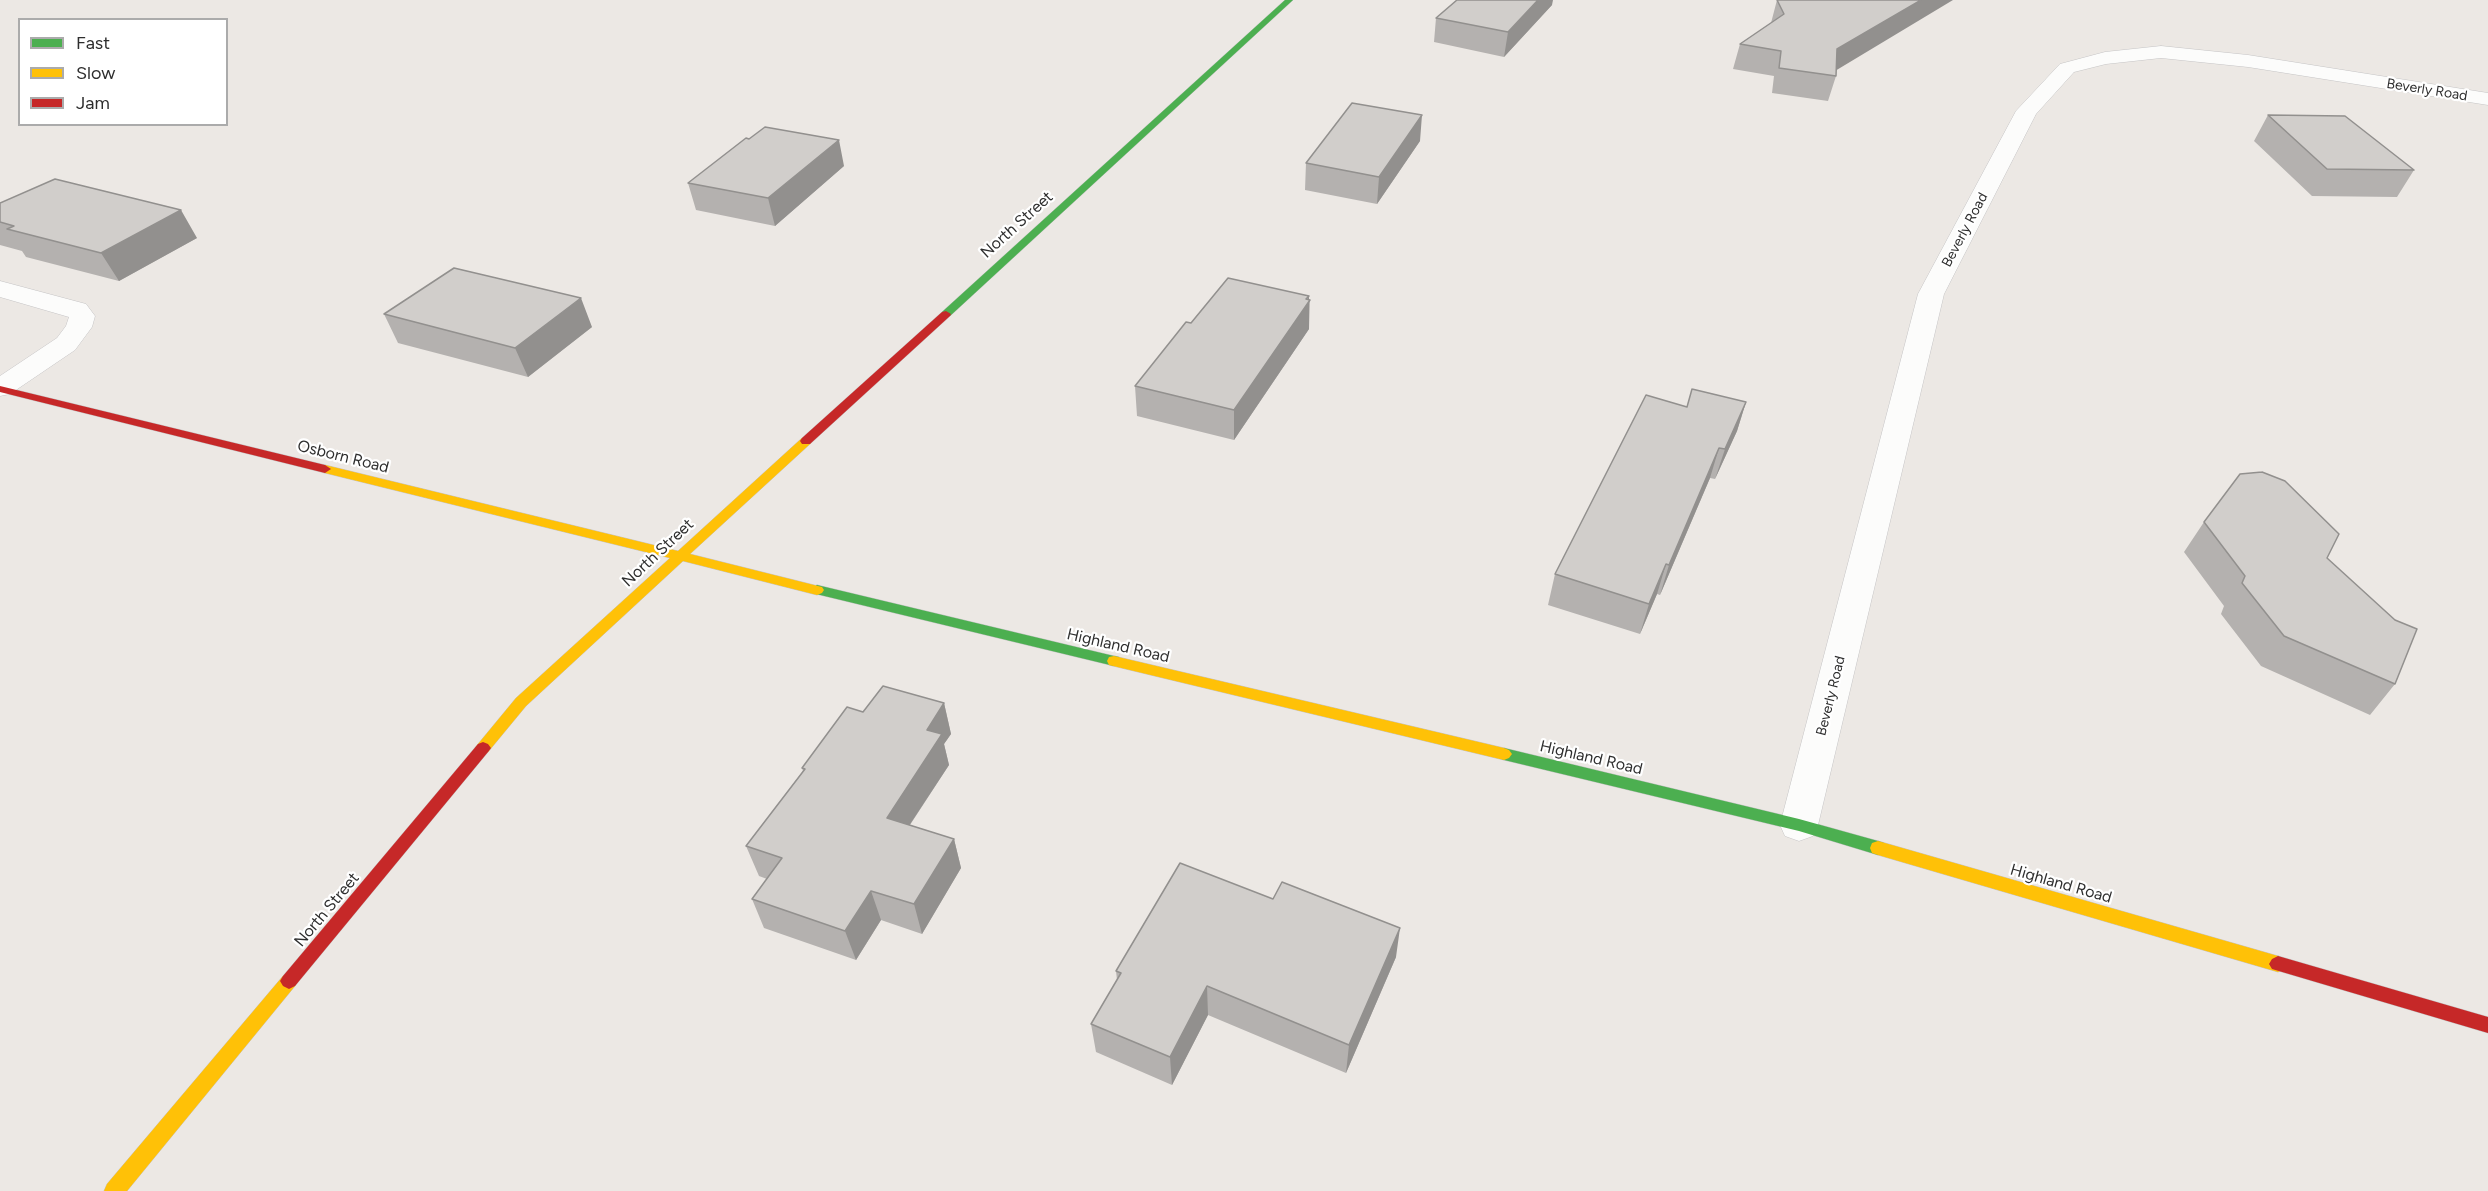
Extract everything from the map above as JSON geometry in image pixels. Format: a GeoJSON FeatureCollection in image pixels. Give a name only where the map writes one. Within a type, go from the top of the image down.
{"type":"FeatureCollection","features":[{"type":"Feature","properties":{"kind":"street","name":"North Street"},"geometry":{"type":"LineString","coordinates":[[114,1191],[521,702],[1289,0]]}},
{"type":"Feature","properties":{"kind":"street","name":"Beverly Road"},"geometry":{"type":"LineString","coordinates":[[1799,825],[1931,294],[2027,111],[2067,68],[2105,58],[2161,52],[2247,61],[2488,99]]}},
{"type":"Feature","properties":{"kind":"street"},"geometry":{"type":"LineString","coordinates":[[0,289],[77,310],[82,316],[79,327],[66,344],[0,388]]}},
{"type":"Feature","properties":{"kind":"street","name":"Osborn Road"},"geometry":{"type":"LineString","coordinates":[[0,388],[678,557]]}},
{"type":"Feature","properties":{"kind":"street","name":"Highland Road"},"geometry":{"type":"LineString","coordinates":[[678,557],[1799,825],[2488,1025]]}},
{"type":"Feature","properties":{"kind":"building"},"geometry":{"type":"Polygon","coordinates":[[[1457,0],[1538,0],[1508,32],[1436,18],[1457,0]]]}},
{"type":"Feature","properties":{"kind":"building"},"geometry":{"type":"Polygon","coordinates":[[[1777,0],[1921,0],[1837,49],[1836,76],[1779,68],[1781,51],[1740,44],[1784,14],[1777,0]]]}},
{"type":"Feature","properties":{"kind":"building"},"geometry":{"type":"Polygon","coordinates":[[[1352,103],[1422,115],[1379,177],[1306,163],[1352,103]]]}},
{"type":"Feature","properties":{"kind":"building"},"geometry":{"type":"Polygon","coordinates":[[[2268,115],[2345,116],[2414,170],[2327,169],[2268,115]]]}},
{"type":"Feature","properties":{"kind":"building"},"geometry":{"type":"Polygon","coordinates":[[[765,127],[839,140],[768,198],[688,183],[746,138],[749,139],[765,127]]]}},
{"type":"Feature","properties":{"kind":"building"},"geometry":{"type":"Polygon","coordinates":[[[55,179],[181,210],[101,253],[7,229],[14,226],[0,222],[0,203],[55,179]]]}},
{"type":"Feature","properties":{"kind":"building"},"geometry":{"type":"Polygon","coordinates":[[[454,268],[581,298],[515,348],[384,314],[454,268]]]}},
{"type":"Feature","properties":{"kind":"building"},"geometry":{"type":"Polygon","coordinates":[[[1228,278],[1309,296],[1306,299],[1310,300],[1234,410],[1135,386],[1186,322],[1191,323],[1228,278]]]}},
{"type":"Feature","properties":{"kind":"building"},"geometry":{"type":"Polygon","coordinates":[[[1692,389],[1746,402],[1725,449],[1719,448],[1669,565],[1666,564],[1649,604],[1555,574],[1646,395],[1687,407],[1692,389]]]}},
{"type":"Feature","properties":{"kind":"building"},"geometry":{"type":"Polygon","coordinates":[[[2262,472],[2285,481],[2339,534],[2327,558],[2395,620],[2417,629],[2395,684],[2284,636],[2242,583],[2245,576],[2204,522],[2240,474],[2262,472]]]}},
{"type":"Feature","properties":{"kind":"building"},"geometry":{"type":"Polygon","coordinates":[[[883,686],[944,703],[927,730],[942,734],[887,818],[954,839],[914,904],[871,891],[845,931],[752,899],[782,858],[746,846],[805,769],[802,768],[847,707],[863,712],[883,686]]]}},
{"type":"Feature","properties":{"kind":"building"},"geometry":{"type":"Polygon","coordinates":[[[1180,863],[1273,899],[1282,882],[1400,928],[1349,1045],[1207,986],[1170,1057],[1091,1024],[1121,973],[1116,971],[1180,863]]]}},
{"type":"Feature","properties":{"kind":"traffic: fast"},"geometry":{"type":"LineString","coordinates":[[946,314],[1289,0]]}},
{"type":"Feature","properties":{"kind":"traffic: fast"},"geometry":{"type":"LineString","coordinates":[[817,590],[1114,661]]}},
{"type":"Feature","properties":{"kind":"traffic: fast"},"geometry":{"type":"LineString","coordinates":[[1504,754],[1799,825],[1878,848]]}},
{"type":"Feature","properties":{"kind":"traffic: slow"},"geometry":{"type":"LineString","coordinates":[[483,748],[521,702],[806,441]]}},
{"type":"Feature","properties":{"kind":"traffic: slow"},"geometry":{"type":"LineString","coordinates":[[325,469],[817,590]]}},
{"type":"Feature","properties":{"kind":"traffic: slow"},"geometry":{"type":"LineString","coordinates":[[1114,661],[1504,754]]}},
{"type":"Feature","properties":{"kind":"traffic: slow"},"geometry":{"type":"LineString","coordinates":[[1878,848],[2278,964]]}},
{"type":"Feature","properties":{"kind":"traffic: slow"},"geometry":{"type":"LineString","coordinates":[[114,1191],[289,981]]}},
{"type":"Feature","properties":{"kind":"traffic: jam"},"geometry":{"type":"LineString","coordinates":[[806,441],[946,314]]}},
{"type":"Feature","properties":{"kind":"traffic: jam"},"geometry":{"type":"LineString","coordinates":[[0,389],[325,469]]}},
{"type":"Feature","properties":{"kind":"traffic: jam"},"geometry":{"type":"LineString","coordinates":[[289,981],[483,748]]}},
{"type":"Feature","properties":{"kind":"traffic: jam"},"geometry":{"type":"LineString","coordinates":[[2278,964],[2488,1025]]}}]}
